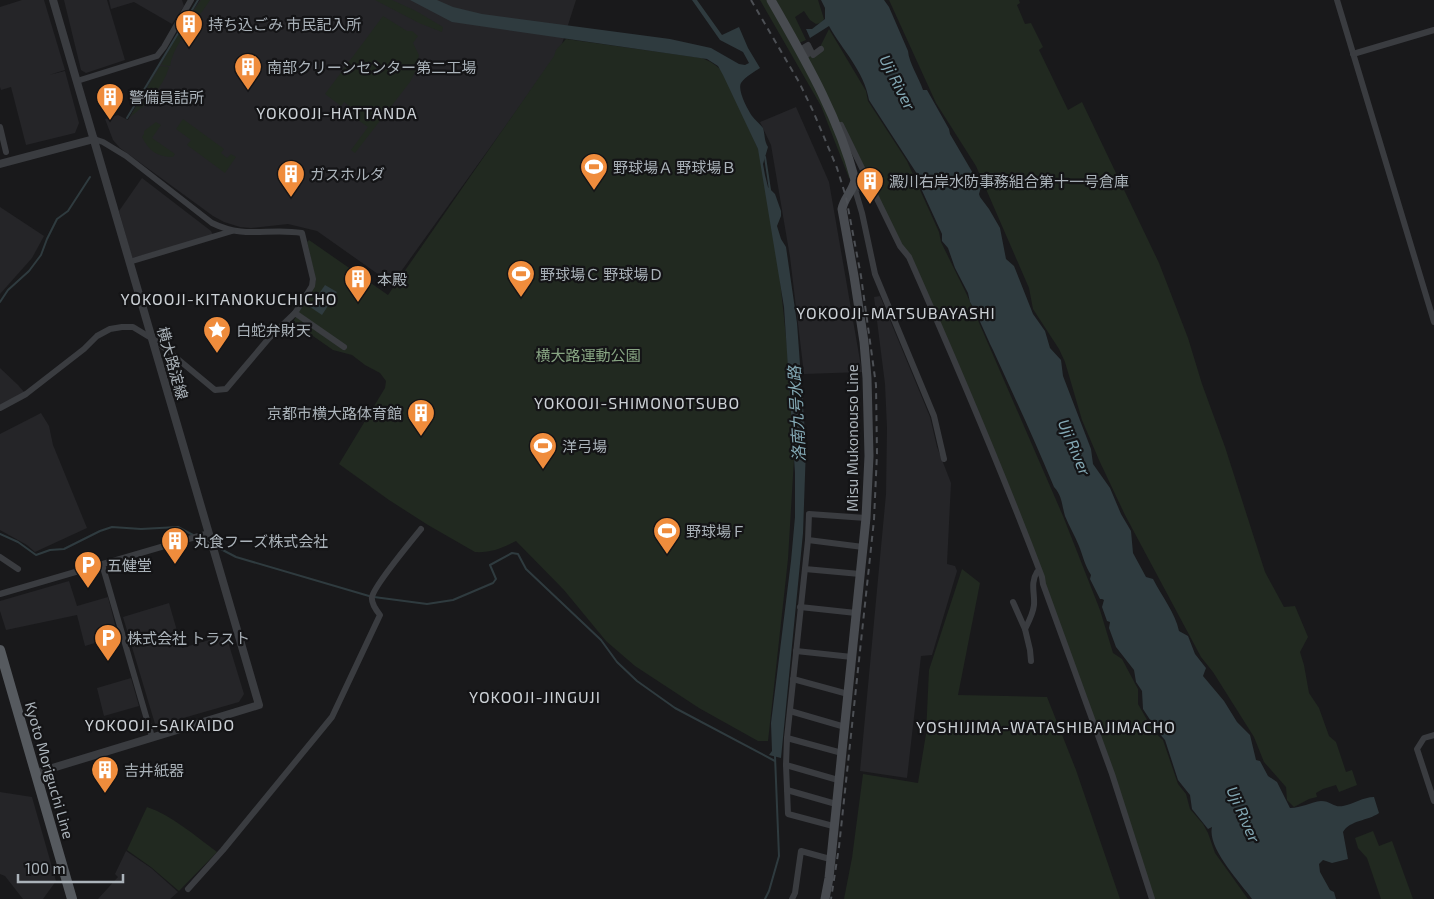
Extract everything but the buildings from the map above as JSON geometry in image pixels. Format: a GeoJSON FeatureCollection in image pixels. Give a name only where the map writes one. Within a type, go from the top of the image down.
{"type":"FeatureCollection","features":[{"type":"Feature","properties":{"kind":"main road"},"geometry":{"type":"LineString","coordinates":[[771,0],[834,116],[851,163],[855,180],[854,186]]}},
{"type":"Feature","properties":{"kind":"main road","name":"Misu Mukonouso Line"},"geometry":{"type":"LineString","coordinates":[[825,899],[829,878],[866,518],[868,456],[867,378],[859,308],[842,209],[843,203],[854,186]]}},
{"type":"Feature","properties":{"kind":"main road","name":"Kyoto Moriguchi Line"},"geometry":{"type":"LineString","coordinates":[[0,650],[2,664],[72,899]]}},
{"type":"Feature","properties":{"kind":"street","name":"横大路淀線"},"geometry":{"type":"LineString","coordinates":[[53,0],[259,705],[152,737]]}},
{"type":"Feature","properties":{"kind":"street"},"geometry":{"type":"LineString","coordinates":[[77,81],[156,56],[164,47],[191,0]]}},
{"type":"Feature","properties":{"kind":"street"},"geometry":{"type":"LineString","coordinates":[[1337,0],[1434,322]]}},
{"type":"Feature","properties":{"kind":"street"},"geometry":{"type":"LineString","coordinates":[[1354,54],[1434,30]]}},
{"type":"Feature","properties":{"kind":"street"},"geometry":{"type":"LineString","coordinates":[[821,49],[813,55],[808,45],[803,48],[900,246],[909,257],[972,399],[1042,577],[1112,774],[1152,899]]}},
{"type":"Feature","properties":{"kind":"street"},"geometry":{"type":"LineString","coordinates":[[0,127],[6,152]]}},
{"type":"Feature","properties":{"kind":"street"},"geometry":{"type":"LineString","coordinates":[[0,164],[94,139],[103,142],[126,156],[212,223],[226,230],[260,233],[287,230],[302,232],[313,279],[312,286],[295,313],[270,337],[226,389],[215,390],[152,339],[133,327],[110,330],[97,336],[26,394],[0,408]]}},
{"type":"Feature","properties":{"kind":"street"},"geometry":{"type":"LineString","coordinates":[[854,186],[870,186]]}},
{"type":"Feature","properties":{"kind":"street"},"geometry":{"type":"LineString","coordinates":[[854,186],[864,221],[875,274],[934,416],[944,459]]}},
{"type":"Feature","properties":{"kind":"street"},"geometry":{"type":"LineString","coordinates":[[854,186],[870,192],[924,295],[960,380],[1044,592]]}},
{"type":"Feature","properties":{"kind":"street"},"geometry":{"type":"LineString","coordinates":[[130,262],[234,231]]}},
{"type":"Feature","properties":{"kind":"street"},"geometry":{"type":"LineString","coordinates":[[295,313],[344,347]]}},
{"type":"Feature","properties":{"kind":"street"},"geometry":{"type":"LineString","coordinates":[[833,826],[788,814],[787,738],[808,540],[809,514],[866,518]]}},
{"type":"Feature","properties":{"kind":"street"},"geometry":{"type":"LineString","coordinates":[[188,889],[223,850],[332,717],[380,615],[372,604],[372,596],[402,552],[421,529]]}},
{"type":"Feature","properties":{"kind":"street"},"geometry":{"type":"LineString","coordinates":[[0,594],[209,533]]}},
{"type":"Feature","properties":{"kind":"street"},"geometry":{"type":"LineString","coordinates":[[808,540],[863,547]]}},
{"type":"Feature","properties":{"kind":"street"},"geometry":{"type":"LineString","coordinates":[[0,557],[18,569]]}},
{"type":"Feature","properties":{"kind":"street"},"geometry":{"type":"LineString","coordinates":[[36,773],[152,737],[102,564]]}},
{"type":"Feature","properties":{"kind":"street"},"geometry":{"type":"LineString","coordinates":[[805,569],[860,574]]}},
{"type":"Feature","properties":{"kind":"street"},"geometry":{"type":"LineString","coordinates":[[1025,629],[1032,615],[1034,604],[1033,579],[1037,572]]}},
{"type":"Feature","properties":{"kind":"street"},"geometry":{"type":"LineString","coordinates":[[1013,602],[1025,629],[1031,661]]}},
{"type":"Feature","properties":{"kind":"street"},"geometry":{"type":"LineString","coordinates":[[800,607],[856,613]]}},
{"type":"Feature","properties":{"kind":"street"},"geometry":{"type":"LineString","coordinates":[[796,651],[852,657]]}},
{"type":"Feature","properties":{"kind":"street"},"geometry":{"type":"LineString","coordinates":[[793,679],[848,694]]}},
{"type":"Feature","properties":{"kind":"street"},"geometry":{"type":"LineString","coordinates":[[790,711],[845,727]]}},
{"type":"Feature","properties":{"kind":"street"},"geometry":{"type":"LineString","coordinates":[[1434,735],[1424,738],[1417,749],[1434,801]]}},
{"type":"Feature","properties":{"kind":"street"},"geometry":{"type":"LineString","coordinates":[[787,738],[842,753]]}},
{"type":"Feature","properties":{"kind":"street"},"geometry":{"type":"LineString","coordinates":[[786,765],[838,780]]}},
{"type":"Feature","properties":{"kind":"street"},"geometry":{"type":"LineString","coordinates":[[787,790],[836,804]]}},
{"type":"Feature","properties":{"kind":"street"},"geometry":{"type":"LineString","coordinates":[[792,899],[801,852],[830,859]]}},
{"type":"Feature","properties":{"kind":"shaded area"},"geometry":{"type":"Polygon","coordinates":[[[22,0],[44,0],[65,70],[49,75],[65,71],[79,123],[75,133],[26,145],[11,87],[1,90],[0,87],[0,7],[22,0]]]}},
{"type":"Feature","properties":{"kind":"shaded area"},"geometry":{"type":"Polygon","coordinates":[[[64,0],[107,0],[125,60],[86,73],[81,70],[64,0]]]}},
{"type":"Feature","properties":{"kind":"shaded area"},"geometry":{"type":"Polygon","coordinates":[[[109,0],[182,0],[184,6],[172,24],[134,2],[111,9],[109,0]]]}},
{"type":"Feature","properties":{"kind":"shaded area"},"geometry":{"type":"Polygon","coordinates":[[[200,0],[576,0],[560,50],[392,284],[317,231],[288,224],[251,228],[224,222],[120,148],[113,140],[105,119],[118,115],[128,120],[177,34],[200,0]]]}},
{"type":"Feature","properties":{"kind":"shaded area"},"geometry":{"type":"Polygon","coordinates":[[[796,107],[829,182],[862,372],[804,374],[790,257],[771,145],[760,122],[796,107]]]}},
{"type":"Feature","properties":{"kind":"shaded area"},"geometry":{"type":"Polygon","coordinates":[[[142,178],[211,231],[213,235],[132,258],[119,211],[142,178]]]}},
{"type":"Feature","properties":{"kind":"shaded area"},"geometry":{"type":"Polygon","coordinates":[[[0,207],[44,236],[32,258],[0,294],[0,207]]]}},
{"type":"Feature","properties":{"kind":"shaded area"},"geometry":{"type":"Polygon","coordinates":[[[880,296],[930,417],[937,447],[951,483],[947,564],[955,566],[957,571],[932,655],[921,656],[907,778],[860,771],[886,494],[887,428],[885,384],[874,297],[880,296]]]}},
{"type":"Feature","properties":{"kind":"shaded area"},"geometry":{"type":"Polygon","coordinates":[[[0,368],[24,392],[0,406],[0,368]]]}},
{"type":"Feature","properties":{"kind":"shaded area"},"geometry":{"type":"Polygon","coordinates":[[[41,413],[49,426],[53,445],[87,528],[35,552],[27,545],[0,530],[0,434],[41,413]]]}},
{"type":"Feature","properties":{"kind":"shaded area"},"geometry":{"type":"Polygon","coordinates":[[[69,581],[77,606],[108,597],[118,636],[85,646],[77,615],[6,630],[0,611],[0,601],[69,581]]]}},
{"type":"Feature","properties":{"kind":"shaded area"},"geometry":{"type":"Polygon","coordinates":[[[169,603],[182,648],[226,635],[244,694],[239,702],[159,725],[155,724],[123,617],[169,603]]]}},
{"type":"Feature","properties":{"kind":"shaded area"},"geometry":{"type":"Polygon","coordinates":[[[131,678],[139,706],[104,716],[97,688],[131,678]]]}},
{"type":"Feature","properties":{"kind":"shaded area"},"geometry":{"type":"Polygon","coordinates":[[[0,792],[32,797],[56,881],[43,899],[23,899],[5,876],[0,874],[0,792]]]}},
{"type":"Feature","properties":{"kind":"shaded area"},"geometry":{"type":"Polygon","coordinates":[[[126,851],[151,868],[178,892],[170,899],[98,899],[118,877],[115,874],[126,851]]]}},
{"type":"Feature","properties":{"kind":"green space"},"geometry":{"type":"Polygon","coordinates":[[[201,0],[210,0],[181,39],[170,66],[161,65],[178,34],[201,0]]]}},
{"type":"Feature","properties":{"kind":"green space"},"geometry":{"type":"Polygon","coordinates":[[[375,0],[392,0],[416,11],[443,27],[442,32],[419,23],[375,0]]]}},
{"type":"Feature","properties":{"kind":"green space"},"geometry":{"type":"Polygon","coordinates":[[[760,0],[767,0],[829,112],[851,178],[849,178],[821,106],[760,0]]]}},
{"type":"Feature","properties":{"kind":"green space"},"geometry":{"type":"Polygon","coordinates":[[[776,0],[818,0],[824,19],[821,23],[816,24],[810,20],[804,11],[795,17],[806,40],[799,43],[776,0]]]}},
{"type":"Feature","properties":{"kind":"green space"},"geometry":{"type":"Polygon","coordinates":[[[889,0],[1019,0],[1020,3],[1017,5],[1025,24],[1031,23],[1043,47],[1039,50],[1068,110],[1082,102],[1159,263],[1188,338],[1265,572],[1284,607],[1295,606],[1308,637],[1300,652],[1309,693],[1319,708],[1329,736],[1336,742],[1346,772],[1352,770],[1357,785],[1339,792],[1336,785],[1323,789],[1316,793],[1317,797],[1294,807],[1287,800],[1286,787],[1264,762],[1254,737],[1213,672],[1201,657],[1125,515],[1082,420],[1065,362],[1059,349],[1033,309],[1029,288],[976,166],[936,103],[889,0]]]}},
{"type":"Feature","properties":{"kind":"green space"},"geometry":{"type":"Polygon","coordinates":[[[383,16],[418,36],[413,43],[419,55],[415,72],[410,82],[355,153],[351,150],[368,127],[355,118],[358,112],[344,102],[341,106],[325,94],[383,16]]]}},
{"type":"Feature","properties":{"kind":"green space"},"geometry":{"type":"Polygon","coordinates":[[[829,29],[866,91],[868,101],[907,161],[1063,516],[1100,610],[1113,653],[1122,659],[1138,689],[1138,704],[1154,732],[1163,740],[1178,784],[1186,794],[1190,809],[1203,824],[1215,853],[1248,899],[1152,899],[1053,609],[930,303],[803,48],[813,54],[821,49],[829,29]]]}},
{"type":"Feature","properties":{"kind":"green space","name":"横大路運動公園"},"geometry":{"type":"Polygon","coordinates":[[[566,39],[702,58],[717,66],[727,79],[759,151],[777,251],[788,356],[794,459],[788,559],[768,741],[758,741],[699,708],[635,666],[606,641],[564,590],[516,541],[496,550],[475,552],[389,500],[339,464],[385,388],[386,381],[380,373],[352,355],[333,350],[293,322],[316,281],[307,242],[309,240],[388,295],[554,56],[556,50],[566,39]]]}},
{"type":"Feature","properties":{"kind":"green space"},"geometry":{"type":"Polygon","coordinates":[[[160,66],[169,67],[159,89],[130,117],[160,66]]]}},
{"type":"Feature","properties":{"kind":"green space"},"geometry":{"type":"Polygon","coordinates":[[[183,119],[224,149],[221,153],[227,158],[231,154],[236,157],[225,173],[187,145],[191,140],[176,129],[183,119]]]}},
{"type":"Feature","properties":{"kind":"green space"},"geometry":{"type":"Polygon","coordinates":[[[156,122],[161,125],[152,138],[175,154],[173,157],[162,156],[154,152],[142,137],[144,131],[156,122]]]}},
{"type":"Feature","properties":{"kind":"green space"},"geometry":{"type":"Polygon","coordinates":[[[962,569],[980,583],[958,695],[1047,697],[1076,770],[1120,899],[844,899],[852,858],[863,774],[918,783],[926,734],[929,670],[962,569]]]}},
{"type":"Feature","properties":{"kind":"green space"},"geometry":{"type":"Polygon","coordinates":[[[147,807],[175,821],[217,852],[179,891],[151,867],[127,850],[147,807]]]}},
{"type":"Feature","properties":{"kind":"green space"},"geometry":{"type":"Polygon","coordinates":[[[1373,831],[1379,846],[1392,841],[1413,899],[1381,899],[1367,858],[1358,848],[1355,838],[1373,831]]]}},
{"type":"Feature","properties":{"kind":"water"},"geometry":{"type":"Polygon","coordinates":[[[410,0],[437,0],[453,7],[482,14],[670,39],[711,48],[739,64],[745,65],[749,63],[743,52],[720,40],[692,0],[697,0],[722,35],[739,27],[748,48],[760,68],[741,83],[740,90],[750,113],[763,128],[768,147],[763,164],[765,175],[768,187],[775,194],[781,211],[777,226],[786,247],[797,323],[806,447],[803,533],[781,758],[769,755],[772,751],[771,723],[795,517],[795,473],[784,307],[758,149],[723,75],[718,66],[707,59],[452,22],[410,0]]]}},
{"type":"Feature","properties":{"kind":"water","name":"Uji River"},"geometry":{"type":"Polygon","coordinates":[[[821,0],[884,0],[889,7],[923,90],[927,90],[981,187],[980,197],[1000,228],[1006,259],[1014,266],[1033,314],[1045,331],[1050,348],[1061,360],[1063,376],[1091,449],[1093,464],[1110,488],[1121,514],[1131,531],[1133,553],[1146,577],[1153,579],[1171,611],[1179,631],[1188,636],[1195,654],[1206,668],[1203,676],[1224,701],[1237,722],[1250,735],[1256,760],[1260,761],[1268,776],[1277,782],[1290,808],[1321,801],[1343,806],[1374,797],[1379,813],[1350,825],[1343,832],[1348,859],[1332,863],[1323,860],[1319,864],[1320,872],[1330,890],[1334,892],[1336,899],[1252,899],[1219,855],[1214,845],[1212,827],[1208,829],[1192,809],[1190,795],[1178,780],[1165,740],[1143,709],[1142,691],[1136,682],[1134,670],[1116,647],[1109,628],[1110,622],[1107,621],[1102,607],[1104,600],[1100,599],[1090,579],[1091,575],[1065,516],[1059,494],[1054,487],[1017,401],[970,302],[968,293],[955,268],[948,248],[942,241],[942,234],[919,184],[919,177],[869,100],[858,70],[829,26],[810,38],[806,29],[812,29],[825,19],[825,8],[821,0]]]}},
{"type":"Feature","properties":{"kind":"water"},"geometry":{"type":"Polygon","coordinates":[[[325,285],[337,292],[322,315],[310,307],[325,285]]]}},
{"type":"Feature","properties":{"kind":"waterway"},"geometry":{"type":"LineString","coordinates":[[127,118],[198,0]]}},
{"type":"Feature","properties":{"kind":"waterway","name":"洛南九号水路"},"geometry":{"type":"LineString","coordinates":[[765,157],[770,190]]}},
{"type":"Feature","properties":{"kind":"waterway"},"geometry":{"type":"LineString","coordinates":[[0,302],[8,290],[29,271],[41,255],[57,219],[68,211],[90,177]]}},
{"type":"Feature","properties":{"kind":"waterway"},"geometry":{"type":"LineString","coordinates":[[0,534],[18,542],[36,555],[50,550],[64,549],[112,527],[141,529],[178,527],[193,535]]}},
{"type":"Feature","properties":{"kind":"waterway"},"geometry":{"type":"LineString","coordinates":[[199,538],[208,543]]}},
{"type":"Feature","properties":{"kind":"waterway"},"geometry":{"type":"LineString","coordinates":[[215,546],[236,557],[369,596]]}},
{"type":"Feature","properties":{"kind":"waterway"},"geometry":{"type":"LineString","coordinates":[[374,597],[427,604],[453,600],[493,583],[496,579],[490,565],[512,553],[518,554],[526,569],[601,640],[617,662],[637,681],[675,708],[775,761]]}},
{"type":"Feature","properties":{"kind":"waterway"},"geometry":{"type":"LineString","coordinates":[[765,899],[779,856],[775,756]]}},
{"type":"Feature","properties":{"kind":"railway"},"geometry":{"type":"LineString","coordinates":[[751,0],[799,82],[837,168],[846,197],[861,276],[876,385],[877,454],[874,520],[839,847],[831,899]]}},
{"type":"Feature","properties":{"kind":"place","name":"持ち込ごみ 市民記入所"},"geometry":{"type":"Point","coordinates":[189,48]}},
{"type":"Feature","properties":{"kind":"place","name":"南部クリーンセンター第二工場"},"geometry":{"type":"Point","coordinates":[248,91]}},
{"type":"Feature","properties":{"kind":"place","name":"警備員詰所"},"geometry":{"type":"Point","coordinates":[110,121]}},
{"type":"Feature","properties":{"kind":"place","name":"野球場Ａ 野球場Ｂ"},"geometry":{"type":"Point","coordinates":[594,191]}},
{"type":"Feature","properties":{"kind":"place","name":"ガスホルダ"},"geometry":{"type":"Point","coordinates":[291,198]}},
{"type":"Feature","properties":{"kind":"place","name":"澱川右岸水防事務組合第十一号倉庫"},"geometry":{"type":"Point","coordinates":[870,205]}},
{"type":"Feature","properties":{"kind":"place","name":"野球場Ｃ 野球場Ｄ"},"geometry":{"type":"Point","coordinates":[521,298]}},
{"type":"Feature","properties":{"kind":"place","name":"本殿"},"geometry":{"type":"Point","coordinates":[358,303]}},
{"type":"Feature","properties":{"kind":"place","name":"白蛇弁財天"},"geometry":{"type":"Point","coordinates":[217,354]}},
{"type":"Feature","properties":{"kind":"place","name":"京都市横大路体育館"},"geometry":{"type":"Point","coordinates":[421,437]}},
{"type":"Feature","properties":{"kind":"place","name":"洋弓場"},"geometry":{"type":"Point","coordinates":[543,470]}},
{"type":"Feature","properties":{"kind":"place","name":"野球場Ｆ"},"geometry":{"type":"Point","coordinates":[667,555]}},
{"type":"Feature","properties":{"kind":"place","name":"丸食フーズ株式会社"},"geometry":{"type":"Point","coordinates":[175,565]}},
{"type":"Feature","properties":{"kind":"place","name":"五健堂"},"geometry":{"type":"Point","coordinates":[88,589]}},
{"type":"Feature","properties":{"kind":"place","name":"株式会社 トラスト"},"geometry":{"type":"Point","coordinates":[108,662]}},
{"type":"Feature","properties":{"kind":"place","name":"吉井紙器"},"geometry":{"type":"Point","coordinates":[105,794]}},
{"type":"Feature","properties":{"kind":"district","name":"YOKOOJI-HATTANDA"},"geometry":{"type":"Point","coordinates":[337,112]}},
{"type":"Feature","properties":{"kind":"district","name":"YOKOOJI-KITANOKUCHICHO"},"geometry":{"type":"Point","coordinates":[229,298]}},
{"type":"Feature","properties":{"kind":"district","name":"YOKOOJI-MATSUBAYASHI"},"geometry":{"type":"Point","coordinates":[896,312]}},
{"type":"Feature","properties":{"kind":"district","name":"YOKOOJI-SHIMONOTSUBO"},"geometry":{"type":"Point","coordinates":[637,402]}},
{"type":"Feature","properties":{"kind":"district","name":"YOKOOJI-JINGUJI"},"geometry":{"type":"Point","coordinates":[535,696]}},
{"type":"Feature","properties":{"kind":"district","name":"YOKOOJI-SAIKAIDO"},"geometry":{"type":"Point","coordinates":[160,724]}},
{"type":"Feature","properties":{"kind":"district","name":"YOSHIJIMA-WATASHIBAJIMACHO"},"geometry":{"type":"Point","coordinates":[1046,726]}}]}
